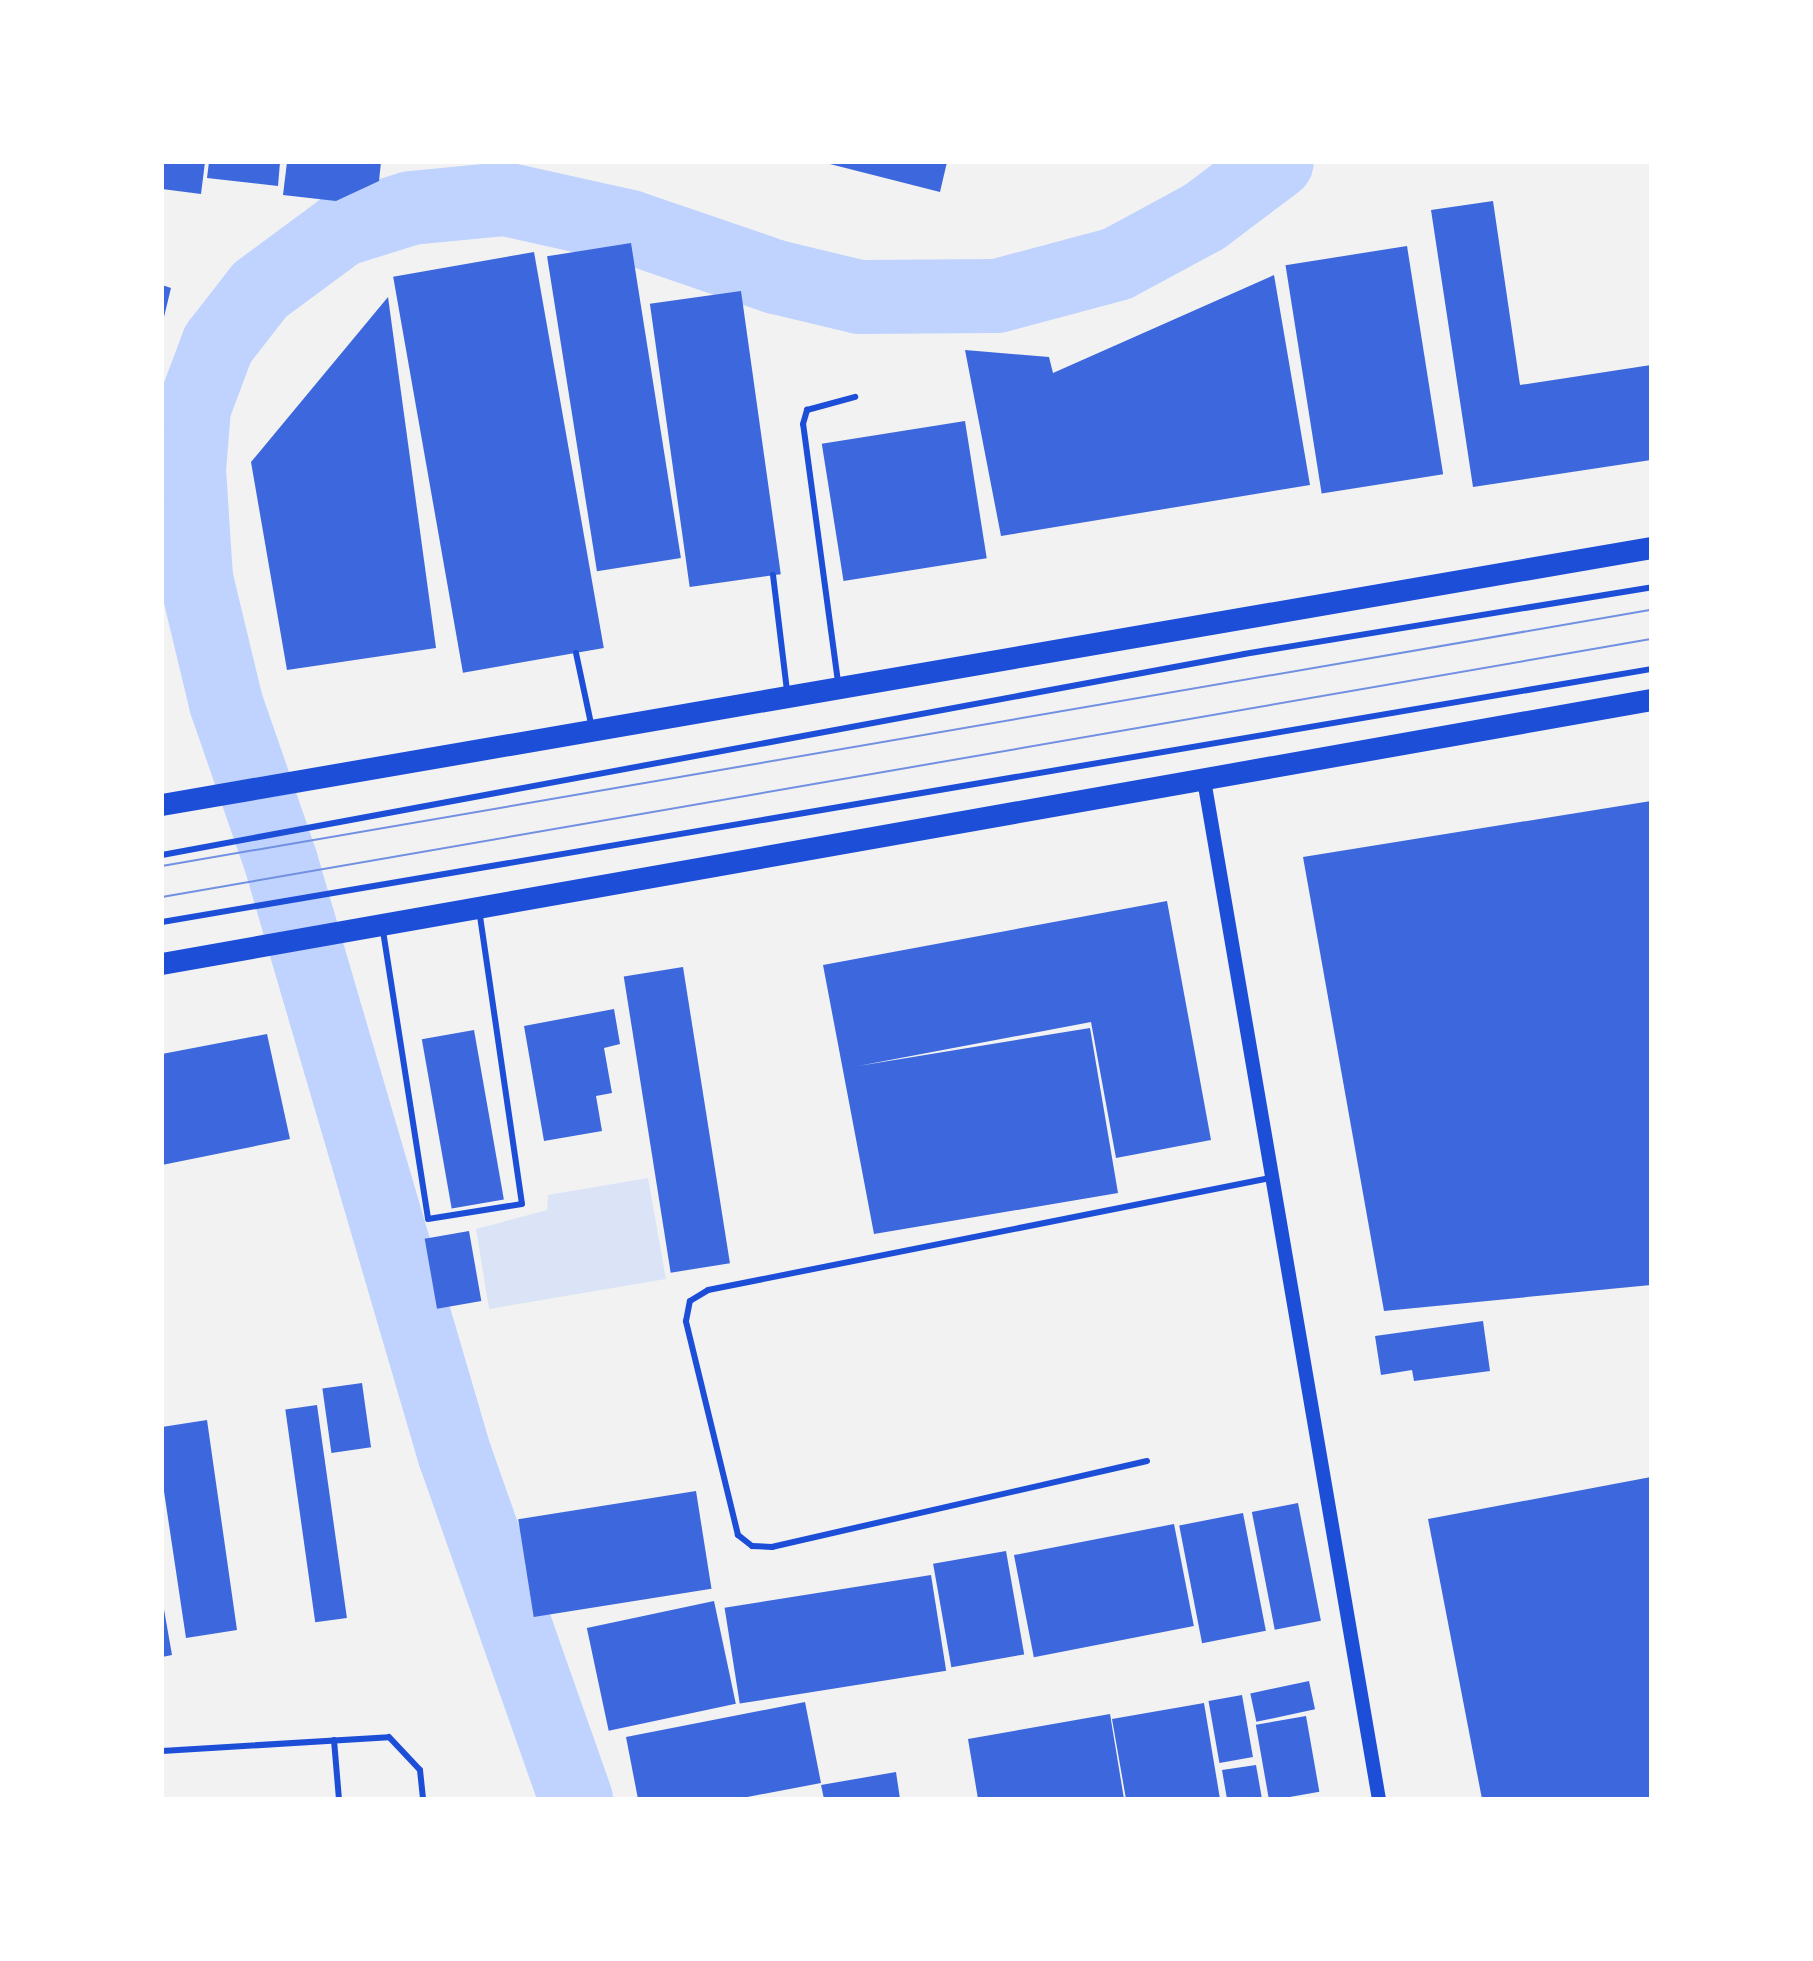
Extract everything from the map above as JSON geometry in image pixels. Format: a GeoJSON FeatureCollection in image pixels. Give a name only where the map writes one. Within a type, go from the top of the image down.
{"type":"FeatureCollection","features":[{"type":"Feature","properties":{"kind":"highway"},"geometry":{"type":"LineString","coordinates":[[162,805],[1651,548]]}},
{"type":"Feature","properties":{"kind":"highway"},"geometry":{"type":"LineString","coordinates":[[162,964],[1651,700]]}},
{"type":"Feature","properties":{"kind":"street"},"geometry":{"type":"LineString","coordinates":[[1204,780],[1379,1799]]}},
{"type":"Feature","properties":{"kind":"lane"},"geometry":{"type":"LineString","coordinates":[[839,689],[803,424],[807,410],[855,397]]}},
{"type":"Feature","properties":{"kind":"lane"},"geometry":{"type":"LineString","coordinates":[[773,575],[788,698]]}},
{"type":"Feature","properties":{"kind":"lane"},"geometry":{"type":"LineString","coordinates":[[162,855],[355,822],[1244,654],[1651,587]]}},
{"type":"Feature","properties":{"kind":"lane"},"geometry":{"type":"LineString","coordinates":[[576,653],[592,731]]}},
{"type":"Feature","properties":{"kind":"lane"},"geometry":{"type":"LineString","coordinates":[[162,922],[1651,669]]}},
{"type":"Feature","properties":{"kind":"lane"},"geometry":{"type":"LineString","coordinates":[[377,928],[428,1219],[522,1204],[478,910]]}},
{"type":"Feature","properties":{"kind":"lane"},"geometry":{"type":"LineString","coordinates":[[1147,1461],[772,1547],[752,1546],[738,1535],[686,1321],[690,1301],[708,1290],[1270,1178]]}},
{"type":"Feature","properties":{"kind":"lane"},"geometry":{"type":"LineString","coordinates":[[162,1751],[389,1737],[420,1770],[423,1799]]}},
{"type":"Feature","properties":{"kind":"lane"},"geometry":{"type":"LineString","coordinates":[[334,1740],[339,1799]]}},
{"type":"Feature","properties":{"kind":"shaded area"},"geometry":{"type":"Polygon","coordinates":[[[648,1178],[666,1279],[489,1309],[476,1229],[547,1210],[548,1195],[648,1178]]]}},
{"type":"Feature","properties":{"kind":"building"},"geometry":{"type":"Polygon","coordinates":[[[162,162],[205,162],[201,194],[162,189],[162,162]]]}},
{"type":"Feature","properties":{"kind":"building"},"geometry":{"type":"Polygon","coordinates":[[[209,162],[280,162],[278,186],[207,178],[209,162]]]}},
{"type":"Feature","properties":{"kind":"building"},"geometry":{"type":"Polygon","coordinates":[[[287,162],[381,162],[379,181],[336,201],[283,195],[287,162]]]}},
{"type":"Feature","properties":{"kind":"building"},"geometry":{"type":"Polygon","coordinates":[[[822,162],[947,162],[940,192],[822,162]]]}},
{"type":"Feature","properties":{"kind":"building"},"geometry":{"type":"Polygon","coordinates":[[[1493,201],[1520,385],[1651,365],[1651,460],[1473,487],[1431,210],[1493,201]]]}},
{"type":"Feature","properties":{"kind":"building"},"geometry":{"type":"Polygon","coordinates":[[[631,243],[681,558],[597,571],[547,256],[631,243]]]}},
{"type":"Feature","properties":{"kind":"building"},"geometry":{"type":"Polygon","coordinates":[[[1407,246],[1443,474],[1322,493],[1286,265],[1407,246]]]}},
{"type":"Feature","properties":{"kind":"building"},"geometry":{"type":"Polygon","coordinates":[[[534,252],[604,648],[463,673],[393,277],[534,252]]]}},
{"type":"Feature","properties":{"kind":"building"},"geometry":{"type":"Polygon","coordinates":[[[1274,275],[1310,485],[1001,536],[965,350],[1049,357],[1053,373],[1274,275]]]}},
{"type":"Feature","properties":{"kind":"building"},"geometry":{"type":"Polygon","coordinates":[[[162,285],[171,288],[163,321],[162,321],[162,285]]]}},
{"type":"Feature","properties":{"kind":"building"},"geometry":{"type":"Polygon","coordinates":[[[741,291],[781,574],[690,587],[650,304],[741,291]]]}},
{"type":"Feature","properties":{"kind":"building"},"geometry":{"type":"Polygon","coordinates":[[[388,297],[436,648],[287,670],[251,462],[388,297]]]}},
{"type":"Feature","properties":{"kind":"building"},"geometry":{"type":"Polygon","coordinates":[[[965,421],[987,558],[844,581],[822,444],[965,421]]]}},
{"type":"Feature","properties":{"kind":"building"},"geometry":{"type":"Polygon","coordinates":[[[1651,801],[1651,1285],[1384,1311],[1303,857],[1651,801]]]}},
{"type":"Feature","properties":{"kind":"building"},"geometry":{"type":"Polygon","coordinates":[[[1167,901],[1211,1140],[1116,1158],[1091,1022],[858,1066],[1090,1028],[1118,1193],[874,1234],[823,965],[1167,901]]]}},
{"type":"Feature","properties":{"kind":"building"},"geometry":{"type":"Polygon","coordinates":[[[683,967],[730,1263],[671,1273],[624,976],[683,967]]]}},
{"type":"Feature","properties":{"kind":"building"},"geometry":{"type":"Polygon","coordinates":[[[614,1009],[620,1044],[604,1048],[612,1093],[596,1096],[602,1131],[544,1141],[524,1026],[614,1009]]]}},
{"type":"Feature","properties":{"kind":"building"},"geometry":{"type":"Polygon","coordinates":[[[474,1030],[504,1199],[452,1209],[422,1039],[474,1030]]]}},
{"type":"Feature","properties":{"kind":"building"},"geometry":{"type":"Polygon","coordinates":[[[267,1034],[290,1139],[162,1165],[162,1054],[267,1034]]]}},
{"type":"Feature","properties":{"kind":"building"},"geometry":{"type":"Polygon","coordinates":[[[469,1231],[481,1301],[437,1309],[425,1239],[469,1231]]]}},
{"type":"Feature","properties":{"kind":"building"},"geometry":{"type":"Polygon","coordinates":[[[1483,1321],[1490,1371],[1414,1381],[1412,1370],[1381,1375],[1375,1336],[1483,1321]]]}},
{"type":"Feature","properties":{"kind":"building"},"geometry":{"type":"Polygon","coordinates":[[[362,1383],[371,1447],[331,1453],[322,1389],[362,1383]]]}},
{"type":"Feature","properties":{"kind":"building"},"geometry":{"type":"Polygon","coordinates":[[[317,1405],[347,1618],[315,1622],[285,1409],[317,1405]]]}},
{"type":"Feature","properties":{"kind":"building"},"geometry":{"type":"Polygon","coordinates":[[[207,1420],[237,1630],[186,1638],[162,1478],[162,1427],[207,1420]]]}},
{"type":"Feature","properties":{"kind":"building"},"geometry":{"type":"Polygon","coordinates":[[[1651,1477],[1651,1799],[1482,1799],[1428,1519],[1651,1477]]]}},
{"type":"Feature","properties":{"kind":"building"},"geometry":{"type":"Polygon","coordinates":[[[696,1491],[711,1589],[534,1617],[518,1519],[696,1491]]]}},
{"type":"Feature","properties":{"kind":"building"},"geometry":{"type":"Polygon","coordinates":[[[1298,1503],[1321,1621],[1275,1630],[1252,1512],[1298,1503]]]}},
{"type":"Feature","properties":{"kind":"building"},"geometry":{"type":"Polygon","coordinates":[[[1243,1513],[1266,1631],[1202,1643],[1179,1525],[1243,1513]]]}},
{"type":"Feature","properties":{"kind":"building"},"geometry":{"type":"Polygon","coordinates":[[[1174,1524],[1194,1626],[1034,1657],[1014,1555],[1174,1524]]]}},
{"type":"Feature","properties":{"kind":"building"},"geometry":{"type":"Polygon","coordinates":[[[1006,1551],[1024,1654],[951,1667],[933,1564],[1006,1551]]]}},
{"type":"Feature","properties":{"kind":"building"},"geometry":{"type":"Polygon","coordinates":[[[931,1575],[946,1671],[740,1704],[725,1608],[931,1575]]]}},
{"type":"Feature","properties":{"kind":"building"},"geometry":{"type":"Polygon","coordinates":[[[162,1598],[172,1655],[162,1657],[162,1598]]]}},
{"type":"Feature","properties":{"kind":"building"},"geometry":{"type":"Polygon","coordinates":[[[714,1601],[736,1704],[609,1731],[587,1628],[714,1601]]]}},
{"type":"Feature","properties":{"kind":"building"},"geometry":{"type":"Polygon","coordinates":[[[1309,1681],[1315,1709],[1256,1722],[1250,1693],[1309,1681]]]}},
{"type":"Feature","properties":{"kind":"building"},"geometry":{"type":"Polygon","coordinates":[[[1242,1695],[1253,1757],[1219,1763],[1209,1701],[1242,1695]]]}},
{"type":"Feature","properties":{"kind":"building"},"geometry":{"type":"Polygon","coordinates":[[[805,1702],[821,1783],[737,1799],[638,1799],[626,1737],[805,1702]]]}},
{"type":"Feature","properties":{"kind":"building"},"geometry":{"type":"Polygon","coordinates":[[[1204,1703],[1220,1799],[1126,1799],[1112,1719],[1204,1703]]]}},
{"type":"Feature","properties":{"kind":"building"},"geometry":{"type":"Polygon","coordinates":[[[1110,1714],[1124,1799],[978,1799],[968,1739],[1110,1714]]]}},
{"type":"Feature","properties":{"kind":"building"},"geometry":{"type":"Polygon","coordinates":[[[1306,1716],[1319,1792],[1269,1799],[1256,1725],[1306,1716]]]}},
{"type":"Feature","properties":{"kind":"building"},"geometry":{"type":"Polygon","coordinates":[[[1256,1765],[1262,1799],[1227,1799],[1222,1770],[1256,1765]]]}},
{"type":"Feature","properties":{"kind":"building"},"geometry":{"type":"Polygon","coordinates":[[[896,1772],[900,1799],[824,1799],[821,1785],[896,1772]]]}},
{"type":"Feature","properties":{"kind":"waterway"},"geometry":{"type":"LineString","coordinates":[[576,1799],[455,1456],[281,862],[226,703],[196,578],[189,470],[194,408],[218,344],[260,290],[341,230],[411,208],[505,199],[630,227],[776,277],[859,297],[997,296],[1117,264],[1204,217],[1277,162]]}},
{"type":"Feature","properties":{"kind":"tram line"},"geometry":{"type":"LineString","coordinates":[[162,866],[1651,610]]}},
{"type":"Feature","properties":{"kind":"tram line"},"geometry":{"type":"LineString","coordinates":[[162,897],[1651,639]]}}]}
